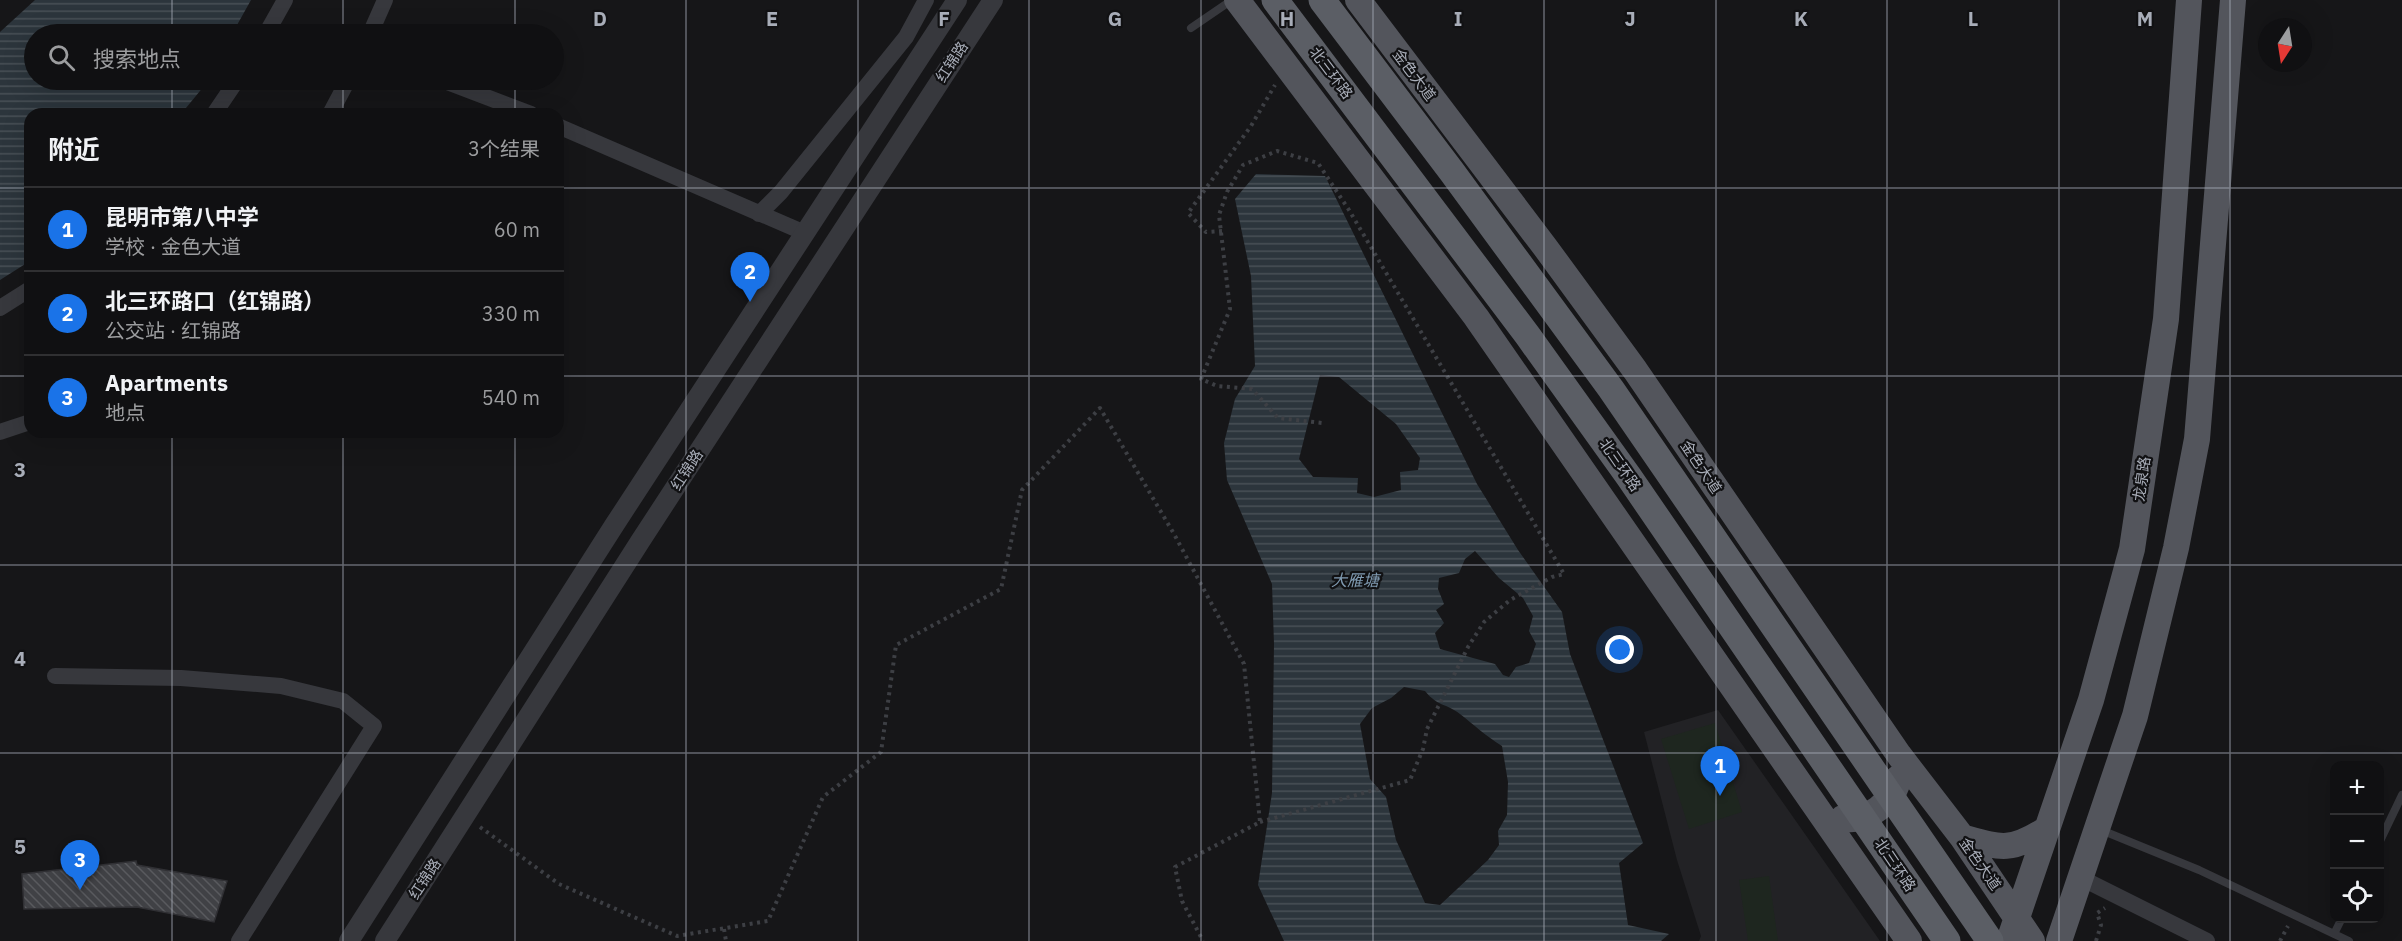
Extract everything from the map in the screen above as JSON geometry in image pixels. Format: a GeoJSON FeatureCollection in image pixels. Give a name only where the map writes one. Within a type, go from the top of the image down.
{"type":"FeatureCollection","features":[{"type":"Feature","properties":{"kind":"highway","name":"北三环路"},"geometry":{"type":"LineString","coordinates":[[1275,0],[1535,345],[1629,477],[1947,941]]}},
{"type":"Feature","properties":{"kind":"highway"},"geometry":{"type":"LineString","coordinates":[[1322,0],[1611,389],[1990,941]]}},
{"type":"Feature","properties":{"kind":"main road"},"geometry":{"type":"LineString","coordinates":[[1237,0],[1476,318],[1909,941]]}},
{"type":"Feature","properties":{"kind":"main road","name":"金色大道"},"geometry":{"type":"LineString","coordinates":[[1358,0],[1621,351],[1899,755],[1962,837],[2013,929],[2032,941]]}},
{"type":"Feature","properties":{"kind":"main road","name":"龙泉路"},"geometry":{"type":"LineString","coordinates":[[2013,929],[2091,700],[2132,549],[2166,319],[2189,0]]}},
{"type":"Feature","properties":{"kind":"main road"},"geometry":{"type":"LineString","coordinates":[[2059,941],[2135,716],[2176,548],[2197,440],[2233,0]]}},
{"type":"Feature","properties":{"kind":"main road"},"geometry":{"type":"LineString","coordinates":[[1819,811],[1849,820],[1879,810],[1898,786],[1899,755]]}},
{"type":"Feature","properties":{"kind":"main road"},"geometry":{"type":"LineString","coordinates":[[1962,837],[1994,846],[2022,845],[2046,830]]}},
{"type":"Feature","properties":{"kind":"street"},"geometry":{"type":"LineString","coordinates":[[272,24],[285,0]]}},
{"type":"Feature","properties":{"kind":"street"},"geometry":{"type":"LineString","coordinates":[[374,24],[385,0]]}},
{"type":"Feature","properties":{"kind":"street"},"geometry":{"type":"LineString","coordinates":[[759,214],[788,184],[906,38],[926,0]]}},
{"type":"Feature","properties":{"kind":"street","name":"红锦路"},"geometry":{"type":"LineString","coordinates":[[349,941],[609,534],[957,0]]}},
{"type":"Feature","properties":{"kind":"street","name":"红锦路"},"geometry":{"type":"LineString","coordinates":[[385,941],[993,0]]}},
{"type":"Feature","properties":{"kind":"street"},"geometry":{"type":"LineString","coordinates":[[218,108],[230,90]]}},
{"type":"Feature","properties":{"kind":"street"},"geometry":{"type":"LineString","coordinates":[[333,108],[343,90]]}},
{"type":"Feature","properties":{"kind":"street"},"geometry":{"type":"LineString","coordinates":[[468,90],[515,108]]}},
{"type":"Feature","properties":{"kind":"street"},"geometry":{"type":"LineString","coordinates":[[564,129],[805,233]]}},
{"type":"Feature","properties":{"kind":"street"},"geometry":{"type":"LineString","coordinates":[[0,308],[24,293]]}},
{"type":"Feature","properties":{"kind":"street"},"geometry":{"type":"LineString","coordinates":[[0,432],[24,424]]}},
{"type":"Feature","properties":{"kind":"street"},"geometry":{"type":"LineString","coordinates":[[55,676],[181,678],[282,686],[343,701],[374,726],[239,941]]}},
{"type":"Feature","properties":{"kind":"street"},"geometry":{"type":"LineString","coordinates":[[2081,878],[2207,941]]}},
{"type":"Feature","properties":{"kind":"lane"},"geometry":{"type":"LineString","coordinates":[[1191,28],[1232,0]]}},
{"type":"Feature","properties":{"kind":"lane"},"geometry":{"type":"LineString","coordinates":[[2384,831],[2402,795]]}},
{"type":"Feature","properties":{"kind":"lane"},"geometry":{"type":"LineString","coordinates":[[2097,829],[2199,870],[2349,941]]}},
{"type":"Feature","properties":{"kind":"lane"},"geometry":{"type":"LineString","coordinates":[[2334,934],[2340,923]]}},
{"type":"Feature","properties":{"kind":"path"},"geometry":{"type":"LineString","coordinates":[[1222,231],[1206,232],[1188,213],[1251,126],[1278,80]]}},
{"type":"Feature","properties":{"kind":"path"},"geometry":{"type":"LineString","coordinates":[[1203,941],[1182,901],[1175,867],[1260,822],[1410,780],[1423,749],[1427,729],[1467,647],[1484,622],[1510,600],[1552,577],[1564,574],[1428,343],[1318,164],[1277,151],[1243,165],[1227,192],[1219,215],[1230,309],[1201,379],[1217,386],[1252,389],[1278,418],[1322,423]]}},
{"type":"Feature","properties":{"kind":"path"},"geometry":{"type":"LineString","coordinates":[[465,816],[559,884],[677,936],[768,921],[823,797],[880,752],[896,645],[1001,589],[1022,490],[1100,408],[1174,534],[1244,664],[1260,822]]}},
{"type":"Feature","properties":{"kind":"path"},"geometry":{"type":"LineString","coordinates":[[2096,941],[2101,925],[2097,913]]}},
{"type":"Feature","properties":{"kind":"path"},"geometry":{"type":"LineString","coordinates":[[724,928],[726,941]]}},
{"type":"Feature","properties":{"kind":"shaded area"},"geometry":{"type":"Polygon","coordinates":[[[1718,710],[1880,941],[1699,941],[1701,936],[1677,860],[1644,732],[1718,710]]]}},
{"type":"Feature","properties":{"kind":"shaded area"},"geometry":{"type":"Polygon","coordinates":[[[1715,723],[1742,812],[1689,829],[1661,739],[1715,723]]]}},
{"type":"Feature","properties":{"kind":"shaded area"},"geometry":{"type":"Polygon","coordinates":[[[1769,876],[1778,941],[1748,941],[1739,880],[1769,876]]]}},
{"type":"Feature","properties":{"kind":"water"},"geometry":{"type":"Polygon","coordinates":[[[35,0],[251,0],[238,24],[24,24],[24,90],[201,90],[186,108],[24,108],[24,265],[0,280],[0,32],[35,0]]]}},
{"type":"Feature","properties":{"kind":"water","name":"大雁塘"},"geometry":{"type":"Polygon","coordinates":[[[1256,174],[1325,176],[1477,484],[1518,550],[1562,612],[1570,654],[1643,843],[1619,863],[1628,925],[1669,934],[1661,941],[1284,941],[1258,885],[1272,793],[1274,644],[1272,584],[1227,480],[1224,443],[1235,399],[1255,366],[1251,276],[1235,199],[1256,174]],[[1320,375],[1299,459],[1313,477],[1358,478],[1357,493],[1374,497],[1401,490],[1400,472],[1418,470],[1420,458],[1396,424],[1339,377],[1320,375]],[[1475,551],[1465,559],[1459,573],[1439,578],[1438,589],[1444,604],[1436,610],[1444,623],[1435,633],[1440,649],[1495,664],[1503,675],[1509,677],[1516,667],[1529,663],[1536,644],[1529,631],[1533,616],[1523,598],[1499,578],[1475,551]],[[1404,687],[1391,698],[1372,708],[1360,724],[1370,779],[1386,797],[1396,840],[1425,903],[1440,905],[1488,860],[1499,845],[1498,831],[1507,815],[1508,782],[1502,746],[1455,711],[1434,700],[1425,691],[1404,687]]]}},
{"type":"Feature","properties":{"kind":"building"},"geometry":{"type":"Polygon","coordinates":[[[136,861],[137,865],[227,881],[214,922],[137,907],[24,909],[22,874],[136,861]]]}},
{"type":"Feature","properties":{"kind":"place","name":"北三环路口（红锦路）"},"geometry":{"type":"Point","coordinates":[750,302]}},
{"type":"Feature","properties":{"kind":"place","name":"昆明市第八中学"},"geometry":{"type":"Point","coordinates":[1720,796]}},
{"type":"Feature","properties":{"kind":"place","name":"Apartments"},"geometry":{"type":"Point","coordinates":[80,890]}}]}
